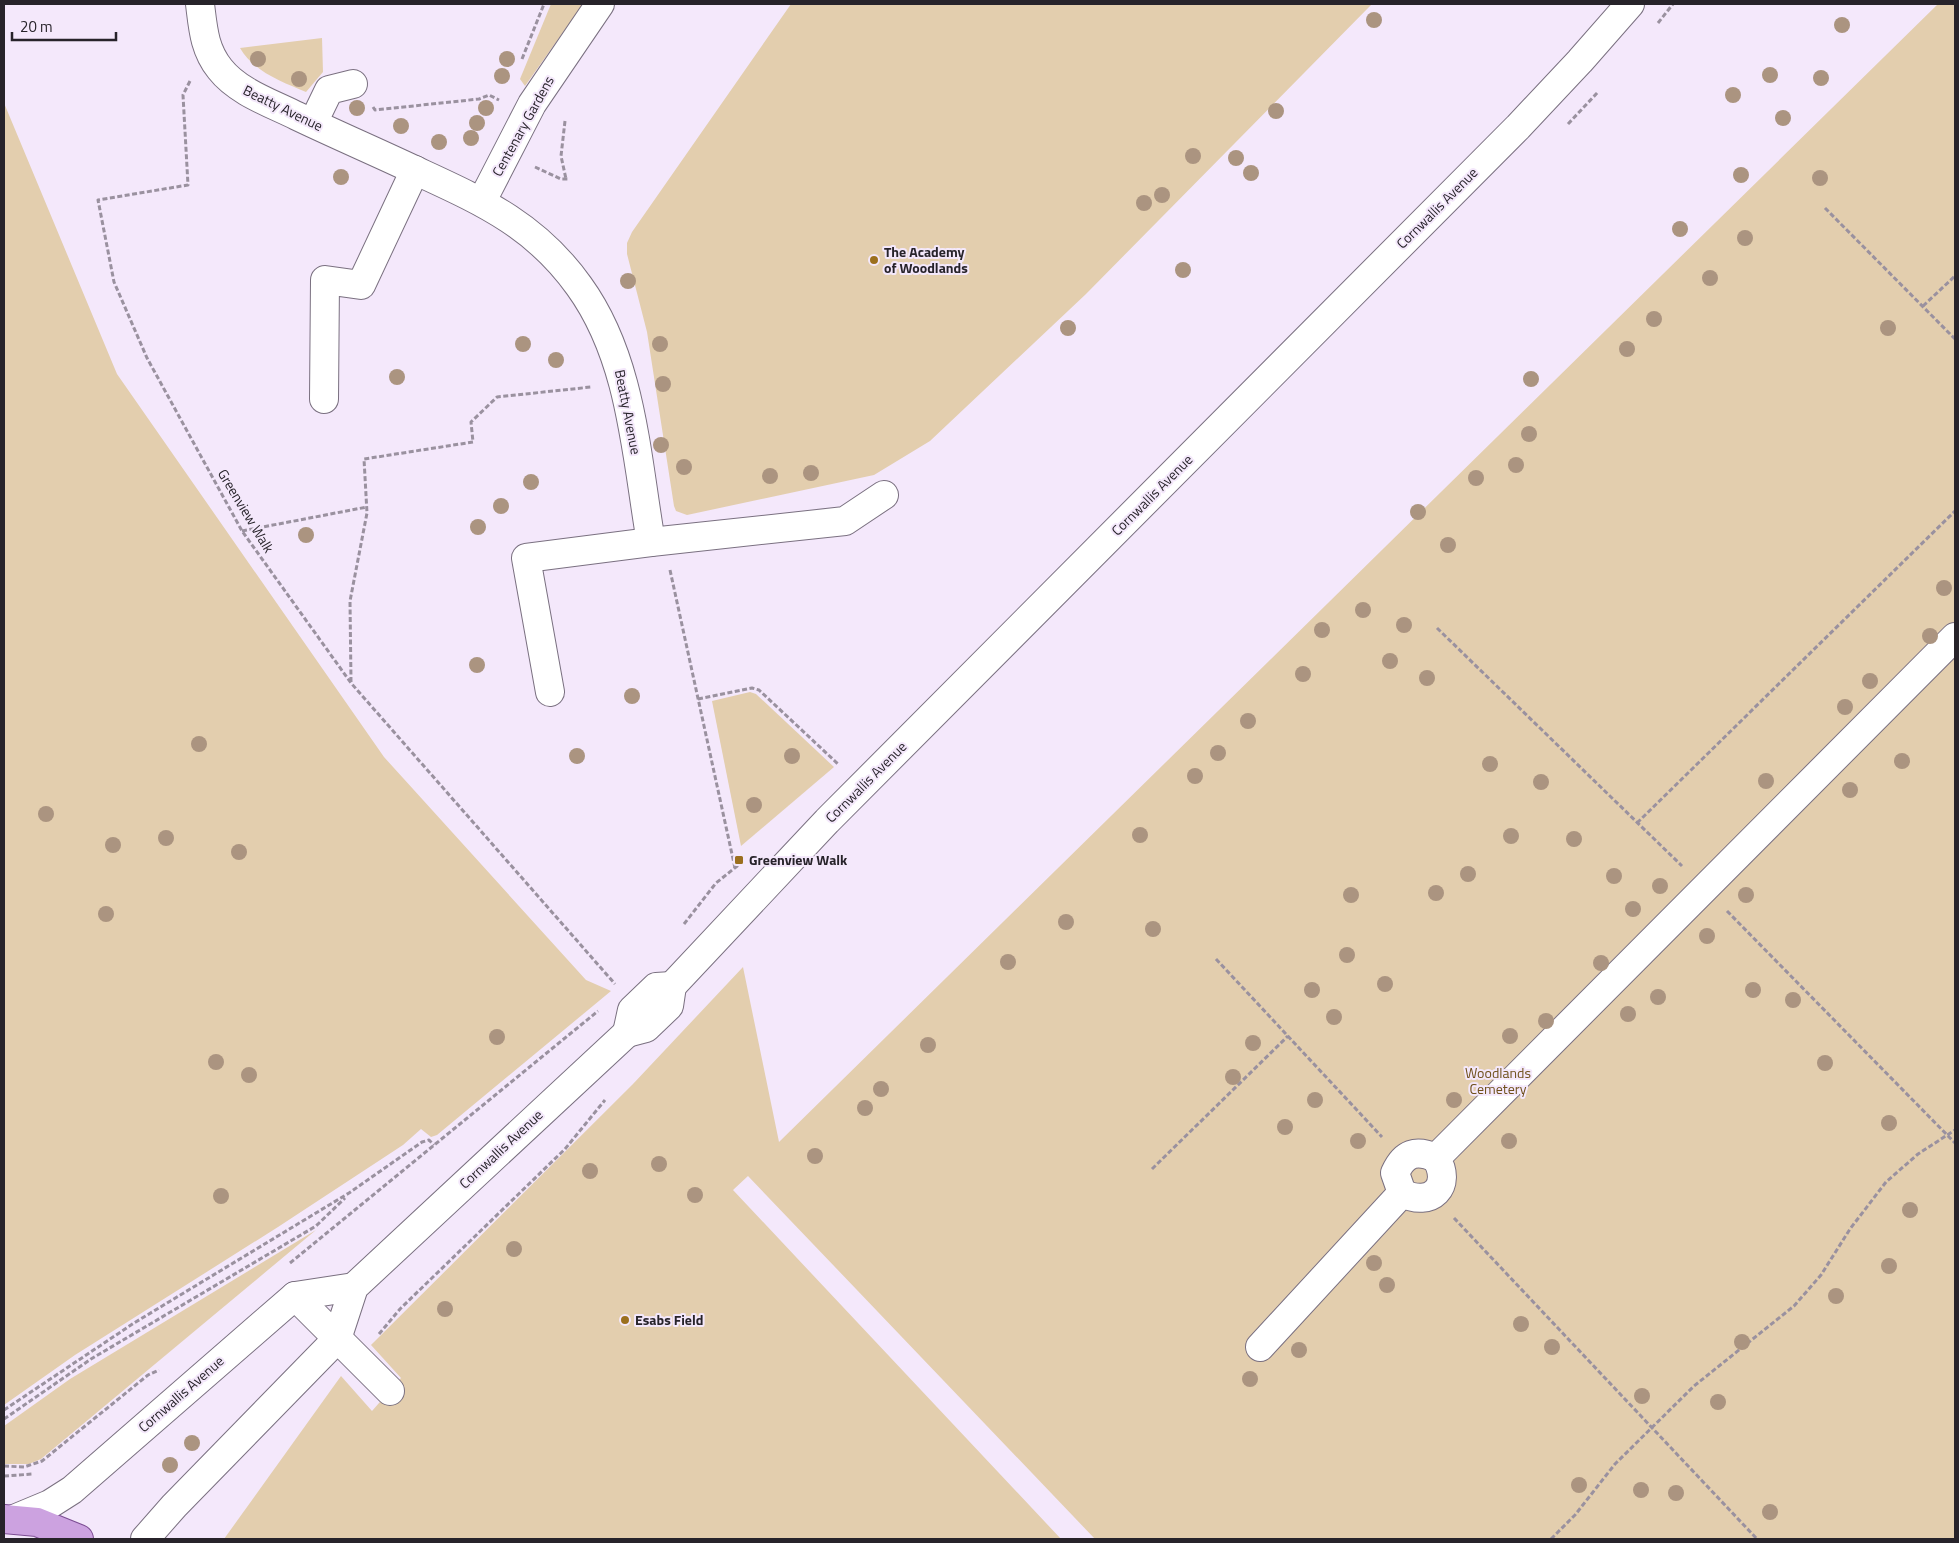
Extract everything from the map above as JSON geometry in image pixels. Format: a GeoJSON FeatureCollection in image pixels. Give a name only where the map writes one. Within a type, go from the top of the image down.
{"type":"FeatureCollection","features":[{"type":"Feature","properties":{"kind":"main road"},"geometry":{"type":"LineString","coordinates":[[9,1519],[37,1522],[79,1539]]}},
{"type":"Feature","properties":{"kind":"street","name":"Beatty Avenue"},"geometry":{"type":"LineString","coordinates":[[200,4],[207,48],[220,69],[237,85],[313,124],[482,201],[523,226],[550,250],[568,271],[594,308],[606,332],[624,384],[651,542]]}},
{"type":"Feature","properties":{"kind":"street","name":"Centenary Gardens"},"geometry":{"type":"LineString","coordinates":[[482,201],[532,104],[600,4]]}},
{"type":"Feature","properties":{"kind":"street","name":"Cornwallis Avenue"},"geometry":{"type":"LineString","coordinates":[[145,1539],[174,1506],[337,1339],[354,1286],[627,1032],[646,1028],[669,1006],[672,986],[834,814],[1518,127],[1630,4]]}},
{"type":"Feature","properties":{"kind":"street"},"geometry":{"type":"LineString","coordinates":[[313,124],[329,90],[353,84]]}},
{"type":"Feature","properties":{"kind":"street"},"geometry":{"type":"LineString","coordinates":[[324,399],[325,280],[361,285],[415,170]]}},
{"type":"Feature","properties":{"kind":"street"},"geometry":{"type":"LineString","coordinates":[[550,692],[526,558],[845,521],[884,495]]}},
{"type":"Feature","properties":{"kind":"street"},"geometry":{"type":"LineString","coordinates":[[1436,1158],[1955,637]]}},
{"type":"Feature","properties":{"kind":"street"},"geometry":{"type":"LineString","coordinates":[[1416,1152],[1436,1158],[1442,1169],[1442,1180],[1438,1189],[1432,1195],[1422,1199],[1411,1198],[1402,1192],[1395,1173],[1406,1156],[1416,1152]]}},
{"type":"Feature","properties":{"kind":"street"},"geometry":{"type":"LineString","coordinates":[[1260,1347],[1402,1192]]}},
{"type":"Feature","properties":{"kind":"street"},"geometry":{"type":"LineString","coordinates":[[295,1296],[354,1286]]}},
{"type":"Feature","properties":{"kind":"street","name":"Cornwallis Avenue"},"geometry":{"type":"LineString","coordinates":[[9,1519],[50,1504],[72,1490],[295,1296]]}},
{"type":"Feature","properties":{"kind":"street"},"geometry":{"type":"LineString","coordinates":[[295,1296],[390,1391]]}},
{"type":"Feature","properties":{"kind":"path","name":"Greenview Walk"},"geometry":{"type":"LineString","coordinates":[[207,48],[183,95],[188,185],[98,200],[114,282],[147,358],[242,531],[351,683],[616,984]]}},
{"type":"Feature","properties":{"kind":"path","name":"Centenary Gardens"},"geometry":{"type":"LineString","coordinates":[[353,84],[369,83],[373,108],[375,110],[479,99],[489,95],[506,103]]}},
{"type":"Feature","properties":{"kind":"path"},"geometry":{"type":"LineString","coordinates":[[532,166],[567,179],[561,156],[564,121]]}},
{"type":"Feature","properties":{"kind":"path"},"geometry":{"type":"LineString","coordinates":[[1824,208],[1955,339]]}},
{"type":"Feature","properties":{"kind":"path"},"geometry":{"type":"LineString","coordinates":[[1923,306],[1955,276]]}},
{"type":"Feature","properties":{"kind":"path"},"geometry":{"type":"LineString","coordinates":[[351,683],[350,601],[367,506],[364,459],[473,442],[471,422],[497,397],[624,384]]}},
{"type":"Feature","properties":{"kind":"path"},"geometry":{"type":"LineString","coordinates":[[242,531],[367,506]]}},
{"type":"Feature","properties":{"kind":"path"},"geometry":{"type":"LineString","coordinates":[[1637,823],[1955,511]]}},
{"type":"Feature","properties":{"kind":"path"},"geometry":{"type":"LineString","coordinates":[[651,542],[665,548],[735,868]]}},
{"type":"Feature","properties":{"kind":"path"},"geometry":{"type":"LineString","coordinates":[[1437,628],[1704,888],[1955,1142]]}},
{"type":"Feature","properties":{"kind":"path"},"geometry":{"type":"LineString","coordinates":[[698,699],[752,688],[759,690],[844,769]]}},
{"type":"Feature","properties":{"kind":"path"},"geometry":{"type":"LineString","coordinates":[[1216,959],[1383,1137]]}},
{"type":"Feature","properties":{"kind":"path"},"geometry":{"type":"LineString","coordinates":[[286,1266],[603,1008]]}},
{"type":"Feature","properties":{"kind":"path"},"geometry":{"type":"LineString","coordinates":[[1152,1169],[1288,1036]]}},
{"type":"Feature","properties":{"kind":"path"},"geometry":{"type":"LineString","coordinates":[[1551,1539],[1575,1515],[1615,1464],[1694,1386],[1794,1306],[1821,1275],[1850,1229],[1886,1182],[1918,1154],[1955,1130]]}},
{"type":"Feature","properties":{"kind":"path"},"geometry":{"type":"LineString","coordinates":[[4,1410],[80,1357],[350,1194],[422,1142],[429,1140],[434,1145]]}},
{"type":"Feature","properties":{"kind":"path"},"geometry":{"type":"LineString","coordinates":[[4,1419],[98,1354],[316,1226],[350,1194]]}},
{"type":"Feature","properties":{"kind":"path"},"geometry":{"type":"LineString","coordinates":[[1432,1195],[1757,1539]]}},
{"type":"Feature","properties":{"kind":"path"},"geometry":{"type":"LineString","coordinates":[[359,1360],[394,1316],[504,1210]]}},
{"type":"Feature","properties":{"kind":"path"},"geometry":{"type":"LineString","coordinates":[[4,1466],[24,1467],[42,1461],[148,1375],[162,1369]]}},
{"type":"Feature","properties":{"kind":"green space"},"geometry":{"type":"Polygon","coordinates":[[[551,4],[583,4],[525,86],[520,79],[551,4]]]}},
{"type":"Feature","properties":{"kind":"green space","name":"The Academy of Woodlands"},"geometry":{"type":"Polygon","coordinates":[[[791,4],[1372,4],[1086,294],[930,441],[874,475],[687,515],[676,511],[674,506],[647,332],[627,254],[627,243],[632,232],[791,4]]]}},
{"type":"Feature","properties":{"kind":"green space","name":"Woodlands Cemetery"},"geometry":{"type":"Polygon","coordinates":[[[1938,4],[1955,4],[1955,1539],[1095,1539],[748,1176],[733,1190],[1061,1539],[224,1539],[341,1376],[372,1411],[401,1378],[371,1345],[633,1084],[743,967],[779,1142],[1938,4]]]}},
{"type":"Feature","properties":{"kind":"green space"},"geometry":{"type":"Polygon","coordinates":[[[322,38],[323,72],[306,92],[278,80],[261,70],[253,64],[240,48],[322,38]]]}},
{"type":"Feature","properties":{"kind":"green space"},"geometry":{"type":"Polygon","coordinates":[[[4,103],[117,374],[384,757],[586,980],[611,991],[437,1135],[431,1137],[421,1129],[403,1145],[278,1227],[75,1355],[4,1405],[4,103]]]}},
{"type":"Feature","properties":{"kind":"green space"},"geometry":{"type":"Polygon","coordinates":[[[750,692],[756,694],[834,767],[741,846],[712,701],[750,692]]]}},
{"type":"Feature","properties":{"kind":"green space"},"geometry":{"type":"Polygon","coordinates":[[[316,1230],[41,1459],[29,1464],[4,1464],[4,1426],[70,1379],[316,1230]]]}},
{"type":"Feature","properties":{"kind":"place","name":"The Academy of Woodlands"},"geometry":{"type":"Point","coordinates":[874,260]}},
{"type":"Feature","properties":{"kind":"place","name":"Greenview Walk"},"geometry":{"type":"Point","coordinates":[739,860]}},
{"type":"Feature","properties":{"kind":"place","name":"Esabs Field"},"geometry":{"type":"Point","coordinates":[625,1320]}}]}
